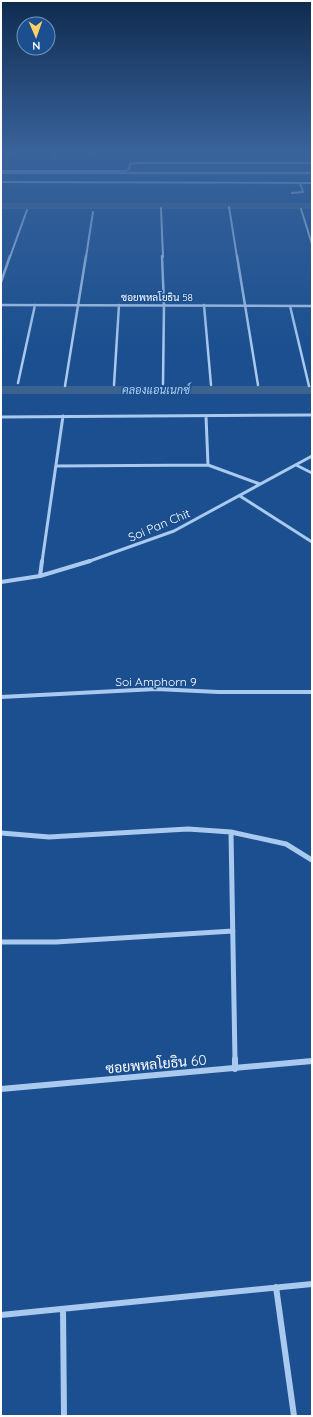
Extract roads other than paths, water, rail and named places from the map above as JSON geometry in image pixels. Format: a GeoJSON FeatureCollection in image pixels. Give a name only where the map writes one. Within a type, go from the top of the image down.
{"type":"FeatureCollection","features":[{"type":"Feature","properties":{"kind":"street"},"geometry":{"type":"LineString","coordinates":[[1,282],[24,218]]}},
{"type":"Feature","properties":{"kind":"street"},"geometry":{"type":"LineString","coordinates":[[65,386],[92,218]]}},
{"type":"Feature","properties":{"kind":"street"},"geometry":{"type":"LineString","coordinates":[[161,218],[164,305],[163,384]]}},
{"type":"Feature","properties":{"kind":"street"},"geometry":{"type":"LineString","coordinates":[[231,218],[258,386]]}},
{"type":"Feature","properties":{"kind":"street"},"geometry":{"type":"LineString","coordinates":[[304,218],[312,244]]}},
{"type":"Feature","properties":{"kind":"street","name":"ซอยพหลโยธิน 58"},"geometry":{"type":"LineString","coordinates":[[1,305],[312,306]]}},
{"type":"Feature","properties":{"kind":"street"},"geometry":{"type":"LineString","coordinates":[[18,383],[34,305]]}},
{"type":"Feature","properties":{"kind":"street"},"geometry":{"type":"LineString","coordinates":[[114,385],[119,305]]}},
{"type":"Feature","properties":{"kind":"street"},"geometry":{"type":"LineString","coordinates":[[204,305],[211,385]]}},
{"type":"Feature","properties":{"kind":"street"},"geometry":{"type":"LineString","coordinates":[[290,306],[309,386]]}},
{"type":"Feature","properties":{"kind":"street"},"geometry":{"type":"LineString","coordinates":[[1,417],[312,415]]}},
{"type":"Feature","properties":{"kind":"street"},"geometry":{"type":"LineString","coordinates":[[40,576],[63,416]]}},
{"type":"Feature","properties":{"kind":"street"},"geometry":{"type":"LineString","coordinates":[[206,416],[208,465]]}},
{"type":"Feature","properties":{"kind":"street","name":"Soi Pan Chit"},"geometry":{"type":"LineString","coordinates":[[1,582],[40,576],[103,557],[174,532],[312,456]]}},
{"type":"Feature","properties":{"kind":"street"},"geometry":{"type":"LineString","coordinates":[[56,466],[208,465],[260,484]]}},
{"type":"Feature","properties":{"kind":"street"},"geometry":{"type":"LineString","coordinates":[[296,465],[312,473]]}},
{"type":"Feature","properties":{"kind":"street"},"geometry":{"type":"LineString","coordinates":[[240,496],[312,542]]}},
{"type":"Feature","properties":{"kind":"street","name":"Soi Amphorn 9"},"geometry":{"type":"LineString","coordinates":[[1,696],[156,689],[218,692],[312,692]]}},
{"type":"Feature","properties":{"kind":"street"},"geometry":{"type":"LineString","coordinates":[[1,833],[49,837],[188,828],[231,832],[286,844],[312,860]]}},
{"type":"Feature","properties":{"kind":"street"},"geometry":{"type":"LineString","coordinates":[[231,832],[235,1069]]}},
{"type":"Feature","properties":{"kind":"street"},"geometry":{"type":"LineString","coordinates":[[1,942],[56,942],[233,930]]}},
{"type":"Feature","properties":{"kind":"street","name":"ซอยพหลโยธิน 60"},"geometry":{"type":"LineString","coordinates":[[1,1089],[312,1061]]}},
{"type":"Feature","properties":{"kind":"street"},"geometry":{"type":"LineString","coordinates":[[1,1315],[312,1284]]}},
{"type":"Feature","properties":{"kind":"street"},"geometry":{"type":"LineString","coordinates":[[276,1288],[294,1416]]}},
{"type":"Feature","properties":{"kind":"street"},"geometry":{"type":"LineString","coordinates":[[62,1309],[64,1416]]}},
{"type":"Feature","properties":{"kind":"waterway","name":"คลองแอนเนกซ์"},"geometry":{"type":"LineString","coordinates":[[1,390],[312,390]]}}]}
